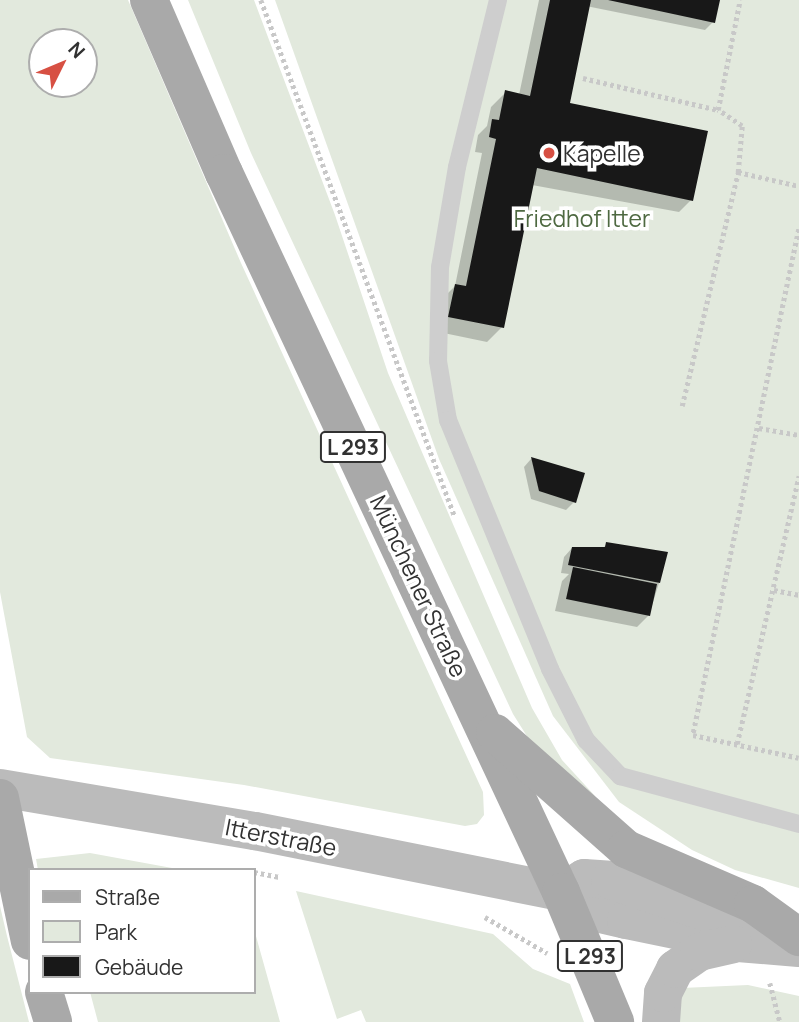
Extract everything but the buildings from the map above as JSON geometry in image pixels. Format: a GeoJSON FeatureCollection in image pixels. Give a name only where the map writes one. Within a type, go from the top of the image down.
{"type":"FeatureCollection","features":[{"type":"Feature","properties":{"kind":"main road","name":"Münchener Straße"},"geometry":{"type":"LineString","coordinates":[[149,0],[223,173],[561,892],[615,1022]]}},
{"type":"Feature","properties":{"kind":"main road"},"geometry":{"type":"LineString","coordinates":[[483,722],[626,849],[753,904],[799,937]]}},
{"type":"Feature","properties":{"kind":"main road"},"geometry":{"type":"LineString","coordinates":[[0,798],[28,931]]}},
{"type":"Feature","properties":{"kind":"main road"},"geometry":{"type":"LineString","coordinates":[[45,994],[53,1022]]}},
{"type":"Feature","properties":{"kind":"street","name":"Itterstraße"},"geometry":{"type":"LineString","coordinates":[[0,788],[255,831],[561,892],[596,913],[738,943],[799,946]]}},
{"type":"Feature","properties":{"kind":"street","name":"Itterstraße"},"geometry":{"type":"LineString","coordinates":[[561,892],[584,878],[610,880],[799,946]]}},
{"type":"Feature","properties":{"kind":"street"},"geometry":{"type":"LineString","coordinates":[[661,1022],[663,993],[675,969],[699,952],[738,943]]}},
{"type":"Feature","properties":{"kind":"lane"},"geometry":{"type":"LineString","coordinates":[[498,0],[457,167],[440,267],[438,361],[448,420],[550,669],[586,740],[620,776],[799,824]]}},
{"type":"Feature","properties":{"kind":"path"},"geometry":{"type":"LineString","coordinates":[[718,110],[740,0]]}},
{"type":"Feature","properties":{"kind":"path"},"geometry":{"type":"LineString","coordinates":[[583,78],[718,110],[742,127],[738,172],[682,406]]}},
{"type":"Feature","properties":{"kind":"path"},"geometry":{"type":"LineString","coordinates":[[738,172],[799,186]]}},
{"type":"Feature","properties":{"kind":"path"},"geometry":{"type":"LineString","coordinates":[[799,229],[693,735],[799,758]]}},
{"type":"Feature","properties":{"kind":"path"},"geometry":{"type":"LineString","coordinates":[[759,428],[799,435]]}},
{"type":"Feature","properties":{"kind":"path"},"geometry":{"type":"LineString","coordinates":[[737,744],[799,476]]}},
{"type":"Feature","properties":{"kind":"path"},"geometry":{"type":"LineString","coordinates":[[774,590],[799,595]]}},
{"type":"Feature","properties":{"kind":"path"},"geometry":{"type":"LineString","coordinates":[[256,872],[294,880]]}},
{"type":"Feature","properties":{"kind":"path"},"geometry":{"type":"LineString","coordinates":[[472,914],[485,917],[542,952],[594,966]]}},
{"type":"Feature","properties":{"kind":"path"},"geometry":{"type":"LineString","coordinates":[[768,979],[780,1022]]}},
{"type":"Feature","properties":{"kind":"green space"},"geometry":{"type":"Polygon","coordinates":[[[0,0],[128,0],[241,263],[483,792],[484,815],[477,824],[465,826],[244,785],[50,758],[27,737],[0,592],[0,0]]]}},
{"type":"Feature","properties":{"kind":"green space"},"geometry":{"type":"Polygon","coordinates":[[[188,0],[254,0],[335,215],[388,373],[532,708],[562,760],[596,797],[530,741],[513,714],[251,153],[188,0]]]}},
{"type":"Feature","properties":{"kind":"green space","name":"Friedhof Itter"},"geometry":{"type":"Polygon","coordinates":[[[275,0],[799,0],[799,888],[735,870],[692,850],[619,802],[553,716],[439,459],[275,0]]]}},
{"type":"Feature","properties":{"kind":"green space"},"geometry":{"type":"Polygon","coordinates":[[[90,853],[172,868],[38,868],[36,859],[90,853]]]}},
{"type":"Feature","properties":{"kind":"green space"},"geometry":{"type":"Polygon","coordinates":[[[296,891],[493,934],[533,969],[570,984],[584,1022],[366,1022],[361,1010],[337,1019],[296,891]]]}},
{"type":"Feature","properties":{"kind":"green space"},"geometry":{"type":"Polygon","coordinates":[[[0,906],[7,936],[29,1022],[0,1022],[0,906]]]}},
{"type":"Feature","properties":{"kind":"green space"},"geometry":{"type":"Polygon","coordinates":[[[256,936],[280,1022],[98,1022],[91,994],[256,994],[256,936]]]}},
{"type":"Feature","properties":{"kind":"green space"},"geometry":{"type":"Polygon","coordinates":[[[748,985],[799,996],[799,1022],[670,1022],[682,988],[748,985]]]}},
{"type":"Feature","properties":{"kind":"place","name":"Kapelle"},"geometry":{"type":"Point","coordinates":[549,153]}}]}
